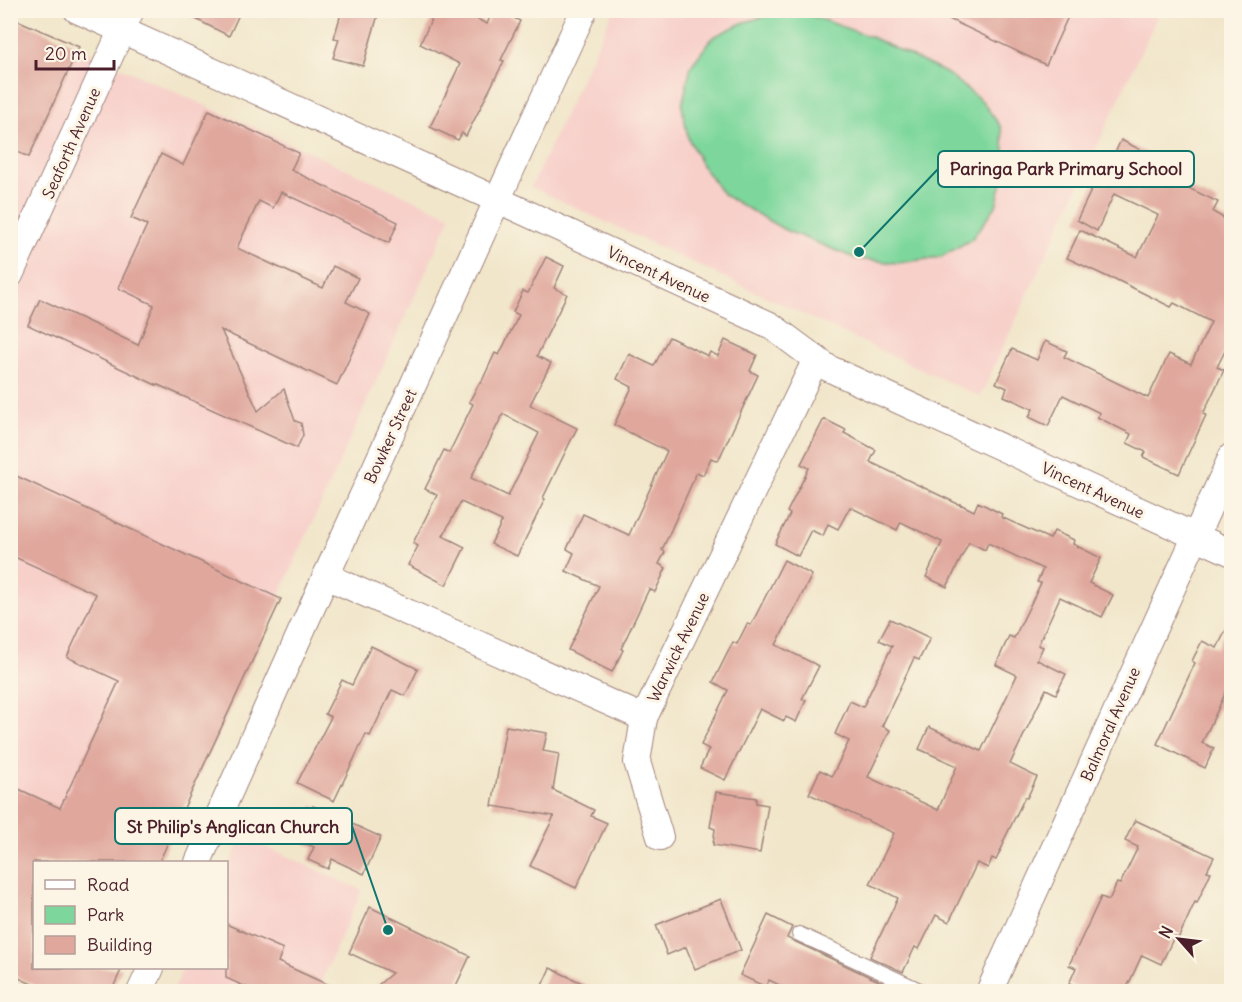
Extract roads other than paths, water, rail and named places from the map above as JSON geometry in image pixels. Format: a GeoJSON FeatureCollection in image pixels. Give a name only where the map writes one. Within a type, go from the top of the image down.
{"type":"FeatureCollection","features":[{"type":"Feature","properties":{"kind":"street","name":"Vincent Avenue"},"geometry":{"type":"LineString","coordinates":[[77,10],[126,21],[498,200],[770,325],[828,368],[1232,553]]}},
{"type":"Feature","properties":{"kind":"street","name":"Bowker Street"},"geometry":{"type":"LineString","coordinates":[[198,861],[584,10]]}},
{"type":"Feature","properties":{"kind":"street","name":"Seaforth Avenue"},"geometry":{"type":"LineString","coordinates":[[10,275],[126,21]]}},
{"type":"Feature","properties":{"kind":"street","name":"Warwick Avenue"},"geometry":{"type":"LineString","coordinates":[[326,576],[644,718],[816,359]]}},
{"type":"Feature","properties":{"kind":"street","name":"Balmoral Avenue"},"geometry":{"type":"LineString","coordinates":[[989,992],[1232,456]]}},
{"type":"Feature","properties":{"kind":"street"},"geometry":{"type":"LineString","coordinates":[[644,718],[637,762],[660,837]]}},
{"type":"Feature","properties":{"kind":"street"},"geometry":{"type":"LineString","coordinates":[[140,992],[151,969]]}},
{"type":"Feature","properties":{"kind":"lane"},"geometry":{"type":"LineString","coordinates":[[799,934],[924,992]]}},
{"type":"Feature","properties":{"kind":"place","name":"Paringa Park Primary School"},"geometry":{"type":"Point","coordinates":[859,252]}},
{"type":"Feature","properties":{"kind":"place","name":"St Philip's Anglican Church"},"geometry":{"type":"Point","coordinates":[388,930]}}]}
